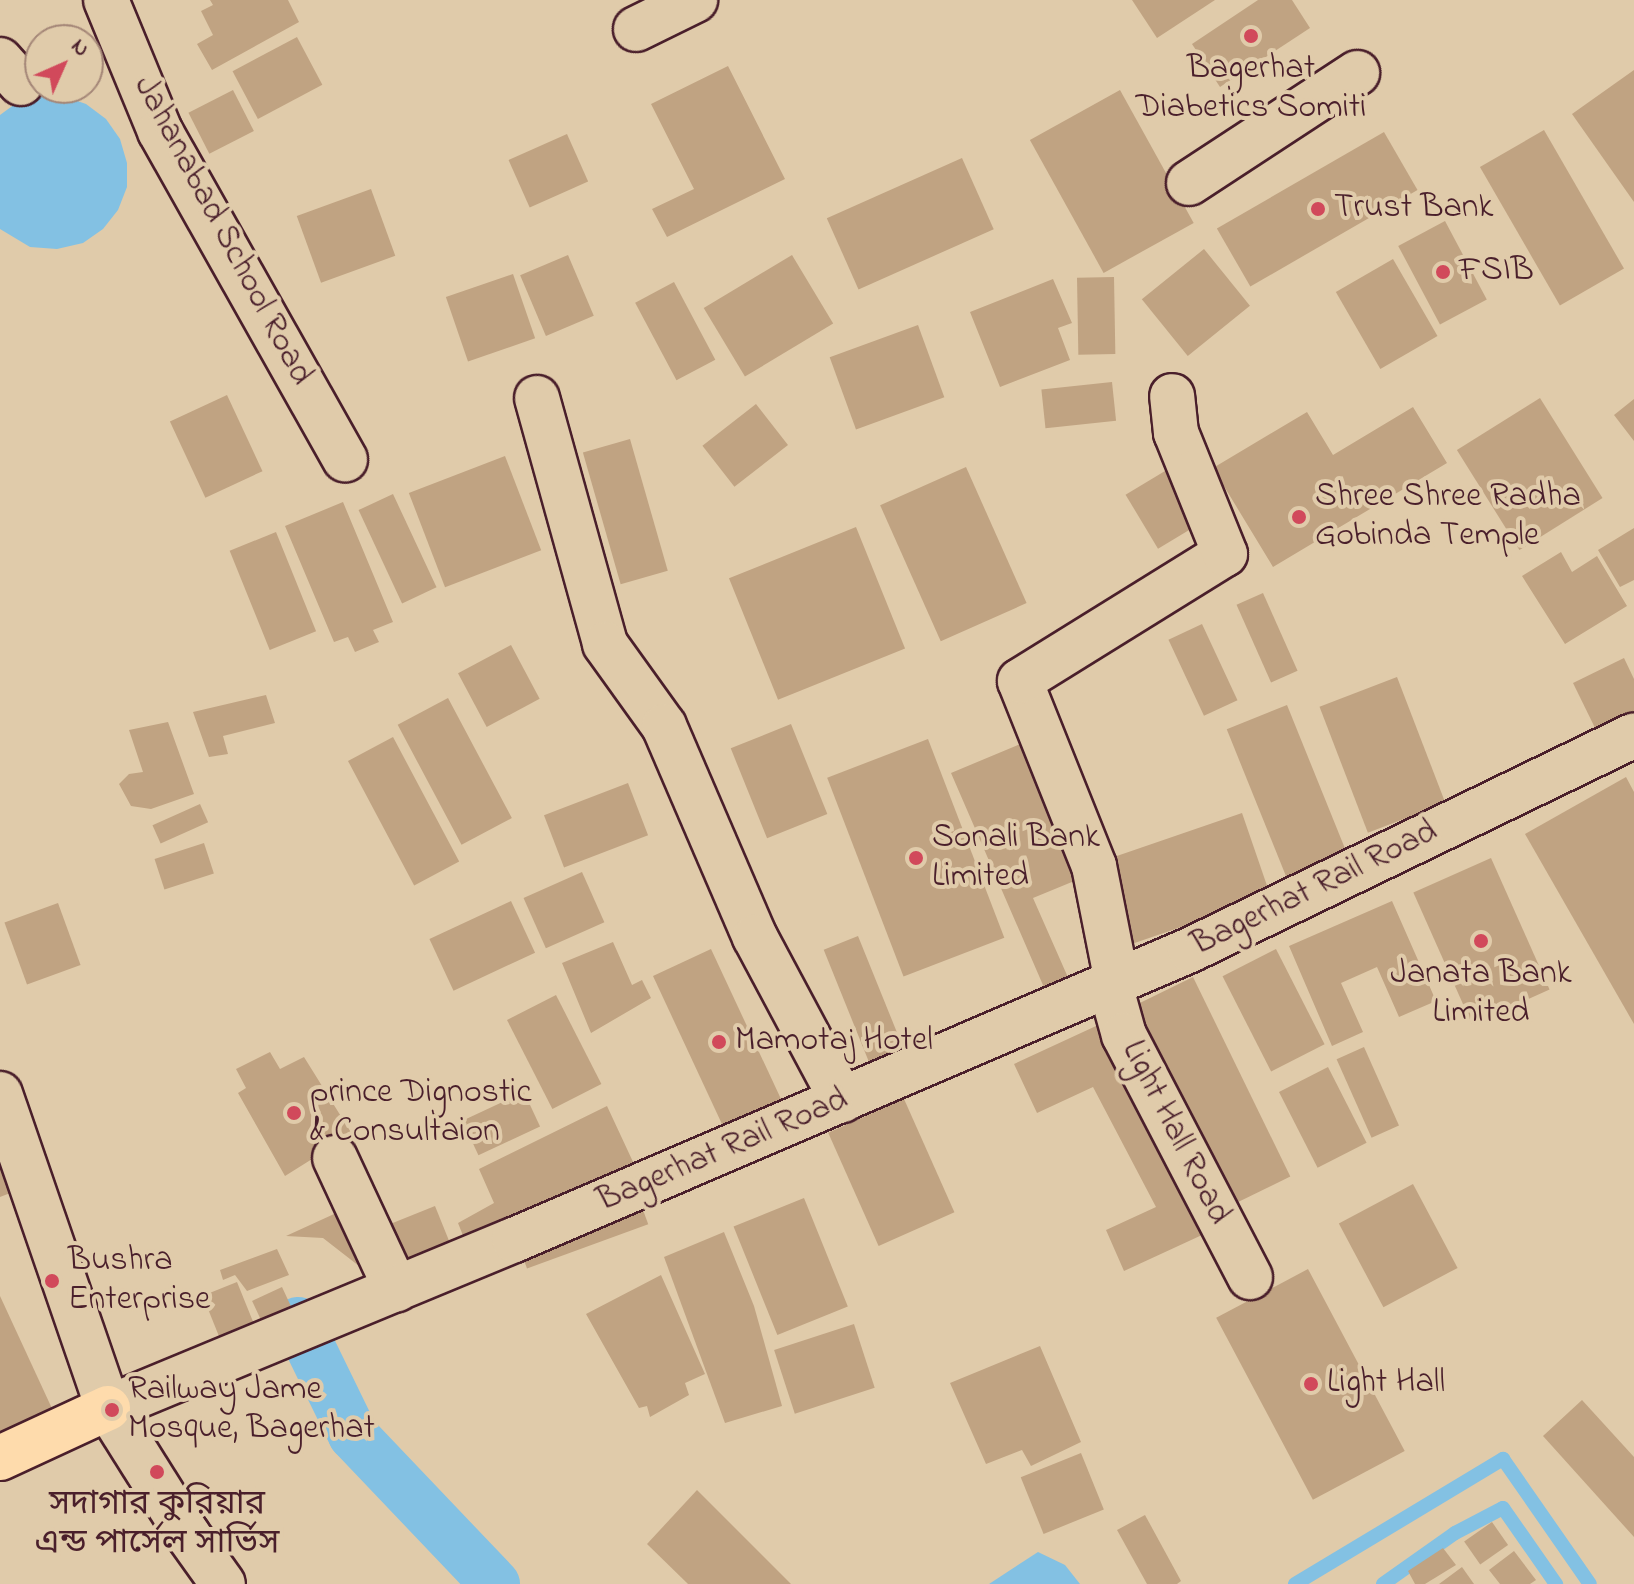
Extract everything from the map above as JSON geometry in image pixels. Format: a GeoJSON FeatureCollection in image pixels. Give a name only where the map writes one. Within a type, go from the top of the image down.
{"type":"FeatureCollection","features":[{"type":"Feature","properties":{"kind":"main road"},"geometry":{"type":"LineString","coordinates":[[0,1458],[108,1408]]}},
{"type":"Feature","properties":{"kind":"street","name":"Jahanabad School Road"},"geometry":{"type":"LineString","coordinates":[[106,0],[160,131],[345,459]]}},
{"type":"Feature","properties":{"kind":"street"},"geometry":{"type":"LineString","coordinates":[[636,29],[695,0]]}},
{"type":"Feature","properties":{"kind":"street"},"geometry":{"type":"LineString","coordinates":[[1189,183],[1357,73]]}},
{"type":"Feature","properties":{"kind":"street","name":"Light Hall Road"},"geometry":{"type":"LineString","coordinates":[[1172,396],[1176,433],[1225,554],[1020,681],[1094,866],[1124,1035],[1250,1277]]}},
{"type":"Feature","properties":{"kind":"street"},"geometry":{"type":"LineString","coordinates":[[537,398],[605,644],[664,726],[755,937],[842,1100]]}},
{"type":"Feature","properties":{"kind":"street","name":"Bagerhat Rail Road"},"geometry":{"type":"LineString","coordinates":[[108,1408],[396,1289],[1190,950],[1634,735]]}},
{"type":"Feature","properties":{"kind":"street"},"geometry":{"type":"LineString","coordinates":[[0,1094],[108,1408],[188,1535],[223,1584]]}},
{"type":"Feature","properties":{"kind":"street"},"geometry":{"type":"LineString","coordinates":[[335,1158],[396,1289]]}},
{"type":"Feature","properties":{"kind":"water"},"geometry":{"type":"Polygon","coordinates":[[[24,101],[24,104],[86,104],[106,119],[120,139],[127,163],[127,187],[118,210],[103,229],[83,243],[57,249],[30,247],[0,229],[0,115],[24,101]]]}},
{"type":"Feature","properties":{"kind":"water"},"geometry":{"type":"Polygon","coordinates":[[[1038,1552],[1065,1565],[1080,1584],[989,1584],[1038,1552]]]}},
{"type":"Feature","properties":{"kind":"building"},"geometry":{"type":"Polygon","coordinates":[[[210,0],[288,0],[299,22],[212,70],[197,44],[213,35],[201,11],[213,5],[210,0]]]}},
{"type":"Feature","properties":{"kind":"building"},"geometry":{"type":"Polygon","coordinates":[[[1132,0],[1215,0],[1157,38],[1132,0]]]}},
{"type":"Feature","properties":{"kind":"building","name":"Bagerhat Diabetics Somiti"},"geometry":{"type":"Polygon","coordinates":[[[1258,0],[1292,0],[1310,28],[1220,87],[1192,44],[1258,0]]]}},
{"type":"Feature","properties":{"kind":"building"},"geometry":{"type":"Polygon","coordinates":[[[297,37],[322,85],[258,119],[233,71],[297,37]]]}},
{"type":"Feature","properties":{"kind":"building"},"geometry":{"type":"Polygon","coordinates":[[[728,66],[785,179],[667,237],[652,209],[694,189],[651,104],[728,66]]]}},
{"type":"Feature","properties":{"kind":"building"},"geometry":{"type":"Polygon","coordinates":[[[1634,70],[1634,202],[1572,114],[1634,70]]]}},
{"type":"Feature","properties":{"kind":"building"},"geometry":{"type":"Polygon","coordinates":[[[233,90],[254,131],[209,154],[188,113],[233,90]]]}},
{"type":"Feature","properties":{"kind":"building"},"geometry":{"type":"Polygon","coordinates":[[[1120,90],[1194,223],[1104,273],[1030,140],[1120,90]]]}},
{"type":"Feature","properties":{"kind":"building"},"geometry":{"type":"Polygon","coordinates":[[[1544,130],[1624,269],[1560,306],[1480,167],[1544,130]]]}},
{"type":"Feature","properties":{"kind":"building","name":"Trust Bank"},"geometry":{"type":"Polygon","coordinates":[[[1384,132],[1418,190],[1250,287],[1217,228],[1384,132]]]}},
{"type":"Feature","properties":{"kind":"building"},"geometry":{"type":"Polygon","coordinates":[[[567,134],[588,182],[530,208],[509,160],[567,134]]]}},
{"type":"Feature","properties":{"kind":"building"},"geometry":{"type":"Polygon","coordinates":[[[962,158],[994,229],[859,289],[827,218],[962,158]]]}},
{"type":"Feature","properties":{"kind":"building"},"geometry":{"type":"Polygon","coordinates":[[[371,189],[395,256],[321,283],[297,216],[371,189]]]}},
{"type":"Feature","properties":{"kind":"building","name":"FSIB"},"geometry":{"type":"Polygon","coordinates":[[[1445,221],[1487,300],[1440,324],[1398,246],[1445,221]]]}},
{"type":"Feature","properties":{"kind":"building"},"geometry":{"type":"Polygon","coordinates":[[[1204,249],[1250,306],[1188,356],[1142,299],[1204,249]]]}},
{"type":"Feature","properties":{"kind":"building"},"geometry":{"type":"Polygon","coordinates":[[[568,255],[594,316],[546,336],[520,275],[568,255]]]}},
{"type":"Feature","properties":{"kind":"building"},"geometry":{"type":"Polygon","coordinates":[[[792,255],[833,324],[745,377],[704,308],[792,255]]]}},
{"type":"Feature","properties":{"kind":"building"},"geometry":{"type":"Polygon","coordinates":[[[1393,259],[1438,336],[1380,369],[1336,292],[1393,259]]]}},
{"type":"Feature","properties":{"kind":"building"},"geometry":{"type":"Polygon","coordinates":[[[513,274],[535,338],[468,361],[446,297],[513,274]]]}},
{"type":"Feature","properties":{"kind":"building"},"geometry":{"type":"Polygon","coordinates":[[[1114,277],[1115,354],[1078,355],[1077,278],[1114,277]]]}},
{"type":"Feature","properties":{"kind":"building"},"geometry":{"type":"Polygon","coordinates":[[[1053,279],[1072,323],[1058,328],[1070,360],[1000,387],[970,312],[1053,279]]]}},
{"type":"Feature","properties":{"kind":"building"},"geometry":{"type":"Polygon","coordinates":[[[674,282],[715,360],[676,380],[635,303],[674,282]]]}},
{"type":"Feature","properties":{"kind":"building"},"geometry":{"type":"Polygon","coordinates":[[[918,325],[944,397],[856,430],[830,357],[918,325]]]}},
{"type":"Feature","properties":{"kind":"building"},"geometry":{"type":"Polygon","coordinates":[[[1112,382],[1116,421],[1045,428],[1041,389],[1112,382]]]}},
{"type":"Feature","properties":{"kind":"building"},"geometry":{"type":"Polygon","coordinates":[[[227,395],[262,471],[205,498],[170,422],[227,395]]]}},
{"type":"Feature","properties":{"kind":"building"},"geometry":{"type":"Polygon","coordinates":[[[1540,398],[1603,498],[1519,550],[1457,450],[1540,398]]]}},
{"type":"Feature","properties":{"kind":"building"},"geometry":{"type":"Polygon","coordinates":[[[1634,399],[1634,441],[1614,415],[1634,399]]]}},
{"type":"Feature","properties":{"kind":"building"},"geometry":{"type":"Polygon","coordinates":[[[756,404],[788,445],[734,487],[702,446],[756,404]]]}},
{"type":"Feature","properties":{"kind":"building","name":"Shree Shree Radha Gobinda Temple"},"geometry":{"type":"Polygon","coordinates":[[[1413,407],[1447,463],[1273,567],[1213,468],[1307,412],[1333,455],[1413,407]]]}},
{"type":"Feature","properties":{"kind":"building"},"geometry":{"type":"Polygon","coordinates":[[[630,439],[668,571],[621,584],[583,453],[630,439]]]}},
{"type":"Feature","properties":{"kind":"building"},"geometry":{"type":"Polygon","coordinates":[[[505,456],[541,550],[445,587],[409,493],[505,456]]]}},
{"type":"Feature","properties":{"kind":"building"},"geometry":{"type":"Polygon","coordinates":[[[966,467],[1027,603],[941,641],[880,505],[966,467]]]}},
{"type":"Feature","properties":{"kind":"building"},"geometry":{"type":"Polygon","coordinates":[[[1165,471],[1197,525],[1158,549],[1126,495],[1165,471]]]}},
{"type":"Feature","properties":{"kind":"building"},"geometry":{"type":"Polygon","coordinates":[[[393,494],[437,587],[402,603],[359,510],[393,494]]]}},
{"type":"Feature","properties":{"kind":"building"},"geometry":{"type":"Polygon","coordinates":[[[343,502],[393,622],[373,630],[379,642],[355,652],[348,637],[334,642],[285,526],[343,502]]]}},
{"type":"Feature","properties":{"kind":"building"},"geometry":{"type":"Polygon","coordinates":[[[856,527],[905,648],[778,700],[729,578],[856,527]]]}},
{"type":"Feature","properties":{"kind":"building"},"geometry":{"type":"Polygon","coordinates":[[[1634,528],[1634,580],[1620,587],[1598,550],[1634,528]]]}},
{"type":"Feature","properties":{"kind":"building"},"geometry":{"type":"Polygon","coordinates":[[[276,532],[316,631],[270,650],[230,551],[276,532]]]}},
{"type":"Feature","properties":{"kind":"building"},"geometry":{"type":"Polygon","coordinates":[[[1561,552],[1572,572],[1597,556],[1627,606],[1565,644],[1522,576],[1561,552]]]}},
{"type":"Feature","properties":{"kind":"building"},"geometry":{"type":"Polygon","coordinates":[[[1263,593],[1298,671],[1271,682],[1237,605],[1263,593]]]}},
{"type":"Feature","properties":{"kind":"building"},"geometry":{"type":"Polygon","coordinates":[[[1202,624],[1237,700],[1204,716],[1168,640],[1202,624]]]}},
{"type":"Feature","properties":{"kind":"building"},"geometry":{"type":"Polygon","coordinates":[[[511,645],[540,699],[487,727],[458,673],[511,645]]]}},
{"type":"Feature","properties":{"kind":"building"},"geometry":{"type":"Polygon","coordinates":[[[1624,658],[1634,679],[1634,717],[1598,734],[1573,683],[1624,658]]]}},
{"type":"Feature","properties":{"kind":"building"},"geometry":{"type":"Polygon","coordinates":[[[1397,677],[1445,803],[1368,833],[1320,707],[1397,677]]]}},
{"type":"Feature","properties":{"kind":"building"},"geometry":{"type":"Polygon","coordinates":[[[266,695],[275,723],[223,736],[228,754],[209,757],[193,712],[266,695]]]}},
{"type":"Feature","properties":{"kind":"building"},"geometry":{"type":"Polygon","coordinates":[[[448,698],[512,818],[462,845],[398,725],[448,698]]]}},
{"type":"Feature","properties":{"kind":"building"},"geometry":{"type":"Polygon","coordinates":[[[1287,705],[1351,864],[1291,888],[1227,729],[1287,705]]]}},
{"type":"Feature","properties":{"kind":"building"},"geometry":{"type":"Polygon","coordinates":[[[168,722],[194,794],[151,809],[131,806],[119,784],[129,774],[143,772],[129,730],[168,722]]]}},
{"type":"Feature","properties":{"kind":"building"},"geometry":{"type":"Polygon","coordinates":[[[791,724],[827,814],[767,838],[731,748],[791,724]]]}},
{"type":"Feature","properties":{"kind":"building"},"geometry":{"type":"Polygon","coordinates":[[[393,737],[459,861],[414,885],[348,761],[393,737]]]}},
{"type":"Feature","properties":{"kind":"building","name":"Sonali Bank Limited"},"geometry":{"type":"Polygon","coordinates":[[[928,739],[1004,938],[904,977],[827,778],[928,739]]]}},
{"type":"Feature","properties":{"kind":"building"},"geometry":{"type":"Polygon","coordinates":[[[1025,742],[1084,877],[1033,898],[1070,982],[1046,992],[951,773],[1025,742]]]}},
{"type":"Feature","properties":{"kind":"building"},"geometry":{"type":"Polygon","coordinates":[[[1626,777],[1634,792],[1634,1024],[1525,834],[1626,777]]]}},
{"type":"Feature","properties":{"kind":"building"},"geometry":{"type":"Polygon","coordinates":[[[628,783],[648,835],[564,868],[544,815],[628,783]]]}},
{"type":"Feature","properties":{"kind":"building"},"geometry":{"type":"Polygon","coordinates":[[[200,804],[208,822],[161,843],[152,825],[200,804]]]}},
{"type":"Feature","properties":{"kind":"building"},"geometry":{"type":"Polygon","coordinates":[[[1242,813],[1271,896],[1132,944],[1103,861],[1242,813]]]}},
{"type":"Feature","properties":{"kind":"building"},"geometry":{"type":"Polygon","coordinates":[[[204,843],[214,873],[164,890],[155,859],[204,843]]]}},
{"type":"Feature","properties":{"kind":"building","name":"Janata Bank Limited"},"geometry":{"type":"Polygon","coordinates":[[[1491,858],[1550,990],[1472,1024],[1413,893],[1491,858]]]}},
{"type":"Feature","properties":{"kind":"building"},"geometry":{"type":"Polygon","coordinates":[[[582,872],[604,922],[546,948],[524,898],[582,872]]]}},
{"type":"Feature","properties":{"kind":"building"},"geometry":{"type":"Polygon","coordinates":[[[511,901],[535,953],[454,991],[429,939],[511,901]]]}},
{"type":"Feature","properties":{"kind":"building"},"geometry":{"type":"Polygon","coordinates":[[[1392,901],[1436,1001],[1399,1017],[1377,967],[1341,983],[1363,1032],[1332,1046],[1289,946],[1392,901]]]}},
{"type":"Feature","properties":{"kind":"building"},"geometry":{"type":"Polygon","coordinates":[[[58,903],[81,965],[27,985],[4,922],[58,903]]]}},
{"type":"Feature","properties":{"kind":"building"},"geometry":{"type":"Polygon","coordinates":[[[858,936],[905,1053],[871,1067],[824,950],[858,936]]]}},
{"type":"Feature","properties":{"kind":"building"},"geometry":{"type":"Polygon","coordinates":[[[613,942],[632,985],[642,980],[651,998],[591,1033],[562,963],[613,942]]]}},
{"type":"Feature","properties":{"kind":"building","name":"Mamotaj Hotel"},"geometry":{"type":"Polygon","coordinates":[[[711,949],[785,1108],[727,1135],[653,976],[711,949]]]}},
{"type":"Feature","properties":{"kind":"building"},"geometry":{"type":"Polygon","coordinates":[[[1276,949],[1325,1044],[1271,1072],[1223,976],[1276,949]]]}},
{"type":"Feature","properties":{"kind":"building"},"geometry":{"type":"Polygon","coordinates":[[[1193,977],[1290,1177],[1220,1211],[1123,1011],[1193,977]]]}},
{"type":"Feature","properties":{"kind":"building"},"geometry":{"type":"Polygon","coordinates":[[[556,995],[601,1084],[552,1109],[507,1020],[556,995]]]}},
{"type":"Feature","properties":{"kind":"building"},"geometry":{"type":"Polygon","coordinates":[[[1109,1020],[1215,1229],[1124,1271],[1106,1230],[1156,1207],[1093,1087],[1037,1113],[1014,1064],[1109,1020]]]}},
{"type":"Feature","properties":{"kind":"building"},"geometry":{"type":"Polygon","coordinates":[[[1364,1047],[1399,1126],[1372,1138],[1337,1059],[1364,1047]]]}},
{"type":"Feature","properties":{"kind":"building","name":"prince Dignostic & Consultaion"},"geometry":{"type":"Polygon","coordinates":[[[270,1052],[280,1069],[304,1057],[352,1134],[285,1176],[238,1093],[246,1088],[236,1069],[270,1052]]]}},
{"type":"Feature","properties":{"kind":"building"},"geometry":{"type":"Polygon","coordinates":[[[1328,1067],[1367,1143],[1318,1168],[1279,1092],[1328,1067]]]}},
{"type":"Feature","properties":{"kind":"building"},"geometry":{"type":"Polygon","coordinates":[[[524,1092],[540,1126],[478,1155],[462,1121],[524,1092]]]}},
{"type":"Feature","properties":{"kind":"building"},"geometry":{"type":"Polygon","coordinates":[[[904,1099],[954,1212],[879,1246],[828,1133],[904,1099]]]}},
{"type":"Feature","properties":{"kind":"building"},"geometry":{"type":"Polygon","coordinates":[[[607,1106],[634,1164],[468,1248],[458,1223],[494,1203],[479,1169],[607,1106]]]}},
{"type":"Feature","properties":{"kind":"building"},"geometry":{"type":"Polygon","coordinates":[[[0,1156],[18,1190],[0,1197],[0,1156]]]}},
{"type":"Feature","properties":{"kind":"building"},"geometry":{"type":"Polygon","coordinates":[[[1413,1184],[1458,1268],[1383,1307],[1339,1223],[1413,1184]]]}},
{"type":"Feature","properties":{"kind":"building"},"geometry":{"type":"Polygon","coordinates":[[[804,1198],[848,1306],[777,1335],[734,1226],[804,1198]]]}},
{"type":"Feature","properties":{"kind":"building"},"geometry":{"type":"Polygon","coordinates":[[[639,1199],[648,1224],[527,1268],[518,1243],[639,1199]]]}},
{"type":"Feature","properties":{"kind":"building"},"geometry":{"type":"Polygon","coordinates":[[[435,1206],[452,1248],[403,1268],[386,1226],[435,1206]]]}},
{"type":"Feature","properties":{"kind":"building"},"geometry":{"type":"Polygon","coordinates":[[[345,1209],[386,1287],[323,1238],[286,1236],[345,1209]]]}},
{"type":"Feature","properties":{"kind":"building"},"geometry":{"type":"Polygon","coordinates":[[[724,1232],[754,1306],[782,1406],[725,1423],[664,1257],[724,1232]]]}},
{"type":"Feature","properties":{"kind":"building"},"geometry":{"type":"Polygon","coordinates":[[[277,1249],[289,1275],[247,1291],[235,1275],[223,1280],[220,1270],[277,1249]]]}},
{"type":"Feature","properties":{"kind":"building","name":"Light Hall"},"geometry":{"type":"Polygon","coordinates":[[[1308,1269],[1405,1451],[1313,1500],[1216,1318],[1308,1269]]]}},
{"type":"Feature","properties":{"kind":"building"},"geometry":{"type":"Polygon","coordinates":[[[661,1275],[705,1374],[685,1383],[689,1395],[650,1417],[647,1406],[639,1408],[586,1314],[661,1275]]]}},
{"type":"Feature","properties":{"kind":"building"},"geometry":{"type":"Polygon","coordinates":[[[237,1282],[259,1336],[224,1350],[203,1296],[237,1282]]]}},
{"type":"Feature","properties":{"kind":"building"},"geometry":{"type":"Polygon","coordinates":[[[282,1287],[298,1321],[268,1335],[252,1301],[282,1287]]]}},
{"type":"Feature","properties":{"kind":"building"},"geometry":{"type":"Polygon","coordinates":[[[0,1296],[55,1415],[0,1441],[0,1296]]]}},
{"type":"Feature","properties":{"kind":"building"},"geometry":{"type":"Polygon","coordinates":[[[854,1324],[875,1388],[795,1414],[774,1350],[854,1324]]]}},
{"type":"Feature","properties":{"kind":"building"},"geometry":{"type":"Polygon","coordinates":[[[1040,1346],[1081,1442],[1031,1466],[1022,1450],[986,1464],[950,1383],[1040,1346]]]}},
{"type":"Feature","properties":{"kind":"building"},"geometry":{"type":"Polygon","coordinates":[[[1582,1400],[1634,1457],[1634,1537],[1543,1436],[1582,1400]]]}},
{"type":"Feature","properties":{"kind":"building"},"geometry":{"type":"Polygon","coordinates":[[[1081,1453],[1104,1510],[1044,1534],[1021,1477],[1081,1453]]]}},
{"type":"Feature","properties":{"kind":"building"},"geometry":{"type":"Polygon","coordinates":[[[697,1490],[791,1584],[688,1584],[647,1544],[697,1490]]]}},
{"type":"Feature","properties":{"kind":"building"},"geometry":{"type":"Polygon","coordinates":[[[1145,1515],[1181,1581],[1177,1584],[1147,1584],[1117,1530],[1145,1515]]]}},
{"type":"Feature","properties":{"kind":"building"},"geometry":{"type":"Polygon","coordinates":[[[1492,1522],[1508,1545],[1480,1564],[1464,1542],[1492,1522]]]}},
{"type":"Feature","properties":{"kind":"building"},"geometry":{"type":"Polygon","coordinates":[[[1443,1548],[1456,1565],[1425,1584],[1415,1584],[1408,1571],[1443,1548]]]}},
{"type":"Feature","properties":{"kind":"building"},"geometry":{"type":"Polygon","coordinates":[[[1514,1551],[1536,1580],[1530,1584],[1500,1584],[1489,1570],[1514,1551]]]}},
{"type":"Feature","properties":{"kind":"building"},"geometry":{"type":"Polygon","coordinates":[[[1462,1567],[1474,1584],[1439,1584],[1462,1567]]]}},
{"type":"Feature","properties":{"kind":"waterway"},"geometry":{"type":"LineString","coordinates":[[298,1322],[353,1435],[495,1584]]}},
{"type":"Feature","properties":{"kind":"waterway"},"geometry":{"type":"LineString","coordinates":[[1295,1584],[1503,1459],[1590,1584]]}},
{"type":"Feature","properties":{"kind":"waterway"},"geometry":{"type":"LineString","coordinates":[[1383,1584],[1455,1533],[1503,1508],[1556,1584]]}},
{"type":"Feature","properties":{"kind":"place","name":"Bagerhat Diabetics Somiti"},"geometry":{"type":"Point","coordinates":[1251,36]}},
{"type":"Feature","properties":{"kind":"place","name":"Trust Bank"},"geometry":{"type":"Point","coordinates":[1318,209]}},
{"type":"Feature","properties":{"kind":"place","name":"FSIB"},"geometry":{"type":"Point","coordinates":[1443,272]}},
{"type":"Feature","properties":{"kind":"place","name":"Shree Shree Radha Gobinda Temple"},"geometry":{"type":"Point","coordinates":[1299,517]}},
{"type":"Feature","properties":{"kind":"place","name":"Sonali Bank Limited"},"geometry":{"type":"Point","coordinates":[916,858]}},
{"type":"Feature","properties":{"kind":"place","name":"Janata Bank Limited"},"geometry":{"type":"Point","coordinates":[1481,941]}},
{"type":"Feature","properties":{"kind":"place","name":"Mamotaj Hotel"},"geometry":{"type":"Point","coordinates":[719,1042]}},
{"type":"Feature","properties":{"kind":"place","name":"prince Dignostic & Consultaion"},"geometry":{"type":"Point","coordinates":[294,1113]}},
{"type":"Feature","properties":{"kind":"place","name":"Bushra Enterprise"},"geometry":{"type":"Point","coordinates":[52,1281]}},
{"type":"Feature","properties":{"kind":"place","name":"Light Hall"},"geometry":{"type":"Point","coordinates":[1311,1384]}},
{"type":"Feature","properties":{"kind":"place","name":"Railway Jame Mosque, Bagerhat"},"geometry":{"type":"Point","coordinates":[112,1410]}},
{"type":"Feature","properties":{"kind":"place","name":"সদাগার কুরিয়ার এন্ড পার্সেল সার্ভিস"},"geometry":{"type":"Point","coordinates":[157,1472]}}]}
